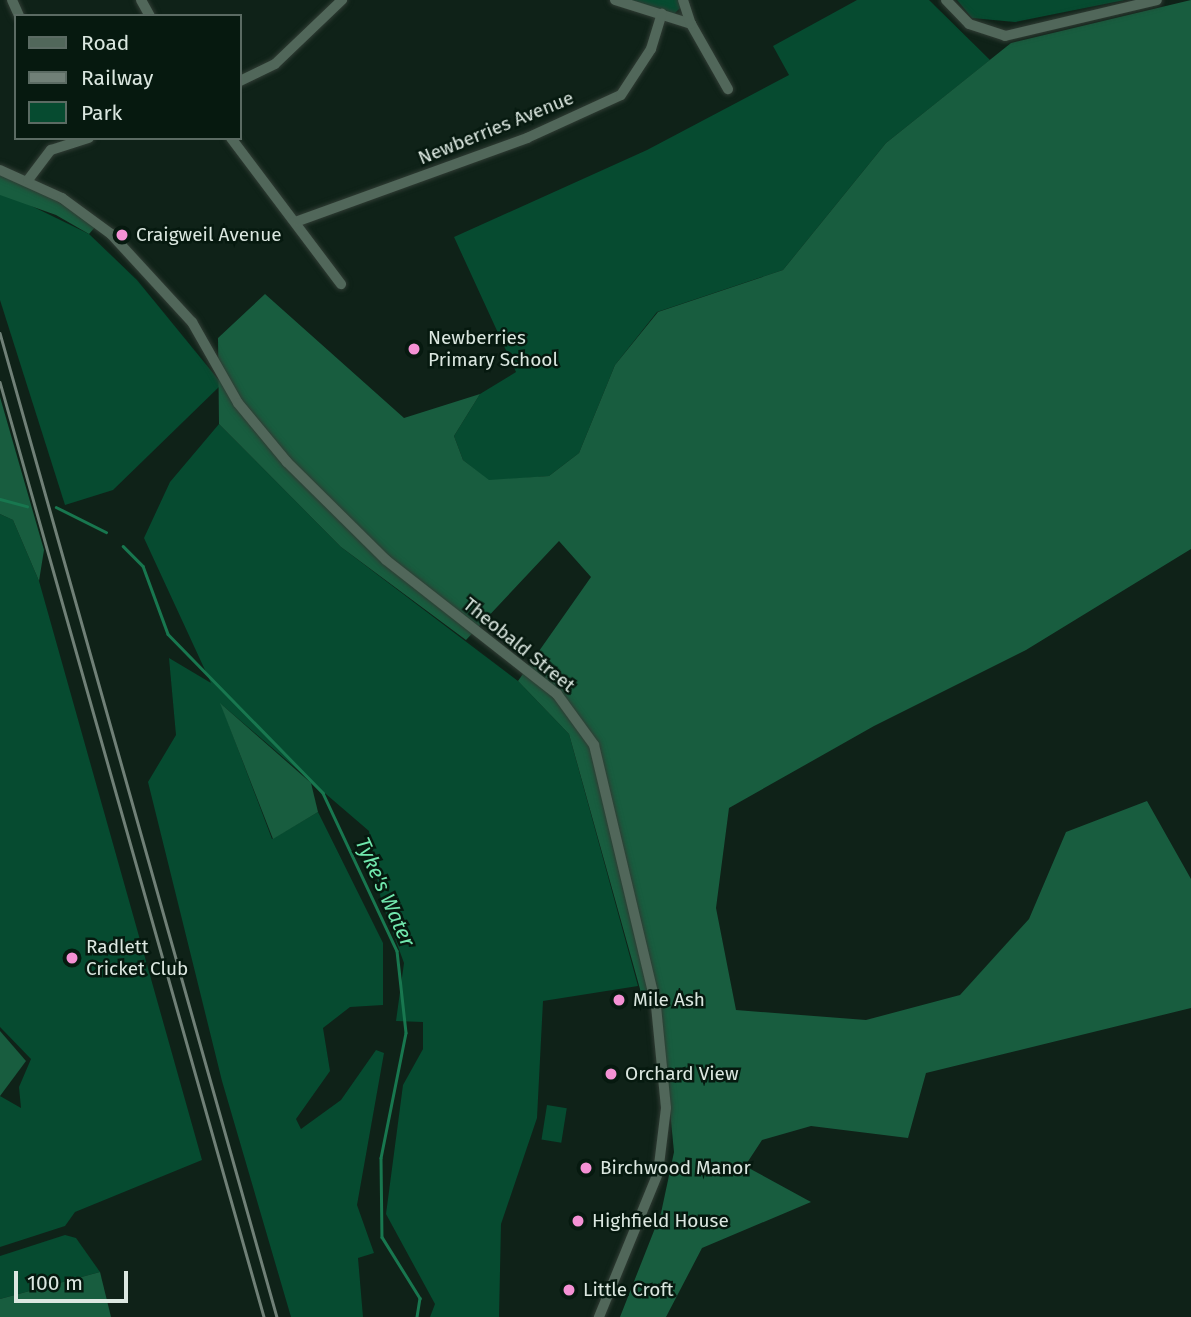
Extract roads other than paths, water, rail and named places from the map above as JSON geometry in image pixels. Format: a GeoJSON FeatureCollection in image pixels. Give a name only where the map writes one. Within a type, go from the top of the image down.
{"type":"FeatureCollection","features":[{"type":"Feature","properties":{"kind":"street"},"geometry":{"type":"LineString","coordinates":[[242,80],[275,64],[342,0]]}},
{"type":"Feature","properties":{"kind":"street"},"geometry":{"type":"LineString","coordinates":[[615,0],[691,24]]}},
{"type":"Feature","properties":{"kind":"street"},"geometry":{"type":"LineString","coordinates":[[683,0],[691,24],[728,89]]}},
{"type":"Feature","properties":{"kind":"street"},"geometry":{"type":"LineString","coordinates":[[946,0],[969,24],[1004,36],[1157,0]]}},
{"type":"Feature","properties":{"kind":"street","name":"Newberries Avenue"},"geometry":{"type":"LineString","coordinates":[[298,221],[527,138],[621,95],[651,49],[662,14]]}},
{"type":"Feature","properties":{"kind":"street"},"geometry":{"type":"LineString","coordinates":[[233,140],[298,221],[341,284]]}},
{"type":"Feature","properties":{"kind":"street"},"geometry":{"type":"LineString","coordinates":[[28,180],[43,156],[59,142]]}},
{"type":"Feature","properties":{"kind":"street","name":"Theobald Street"},"geometry":{"type":"LineString","coordinates":[[0,170],[28,180],[111,234],[192,322],[238,403],[287,462],[386,560],[557,694],[594,745],[656,1006],[666,1108],[658,1173],[599,1317]]}},
{"type":"Feature","properties":{"kind":"waterway","name":"Tyke's Water"},"geometry":{"type":"LineString","coordinates":[[0,499],[27,506]]}},
{"type":"Feature","properties":{"kind":"waterway","name":"Tyke's Water"},"geometry":{"type":"LineString","coordinates":[[56,507],[106,532]]}},
{"type":"Feature","properties":{"kind":"waterway","name":"Tyke's Water"},"geometry":{"type":"LineString","coordinates":[[123,546],[143,566],[168,634],[323,793],[397,951],[406,1033],[381,1158],[382,1237],[420,1298],[417,1317]]}},
{"type":"Feature","properties":{"kind":"railway"},"geometry":{"type":"LineString","coordinates":[[0,333],[277,1317]]}},
{"type":"Feature","properties":{"kind":"railway"},"geometry":{"type":"LineString","coordinates":[[0,382],[264,1317]]}},
{"type":"Feature","properties":{"kind":"place","name":"Craigweil Avenue"},"geometry":{"type":"Point","coordinates":[122,235]}},
{"type":"Feature","properties":{"kind":"place","name":"Newberries Primary School"},"geometry":{"type":"Point","coordinates":[414,349]}},
{"type":"Feature","properties":{"kind":"place","name":"Radlett Cricket Club"},"geometry":{"type":"Point","coordinates":[72,958]}},
{"type":"Feature","properties":{"kind":"place","name":"Mile Ash"},"geometry":{"type":"Point","coordinates":[619,1000]}},
{"type":"Feature","properties":{"kind":"place","name":"Orchard View"},"geometry":{"type":"Point","coordinates":[611,1074]}},
{"type":"Feature","properties":{"kind":"place","name":"Birchwood Manor"},"geometry":{"type":"Point","coordinates":[586,1168]}},
{"type":"Feature","properties":{"kind":"place","name":"Highfield House"},"geometry":{"type":"Point","coordinates":[578,1221]}},
{"type":"Feature","properties":{"kind":"place","name":"Little Croft"},"geometry":{"type":"Point","coordinates":[569,1290]}}]}
